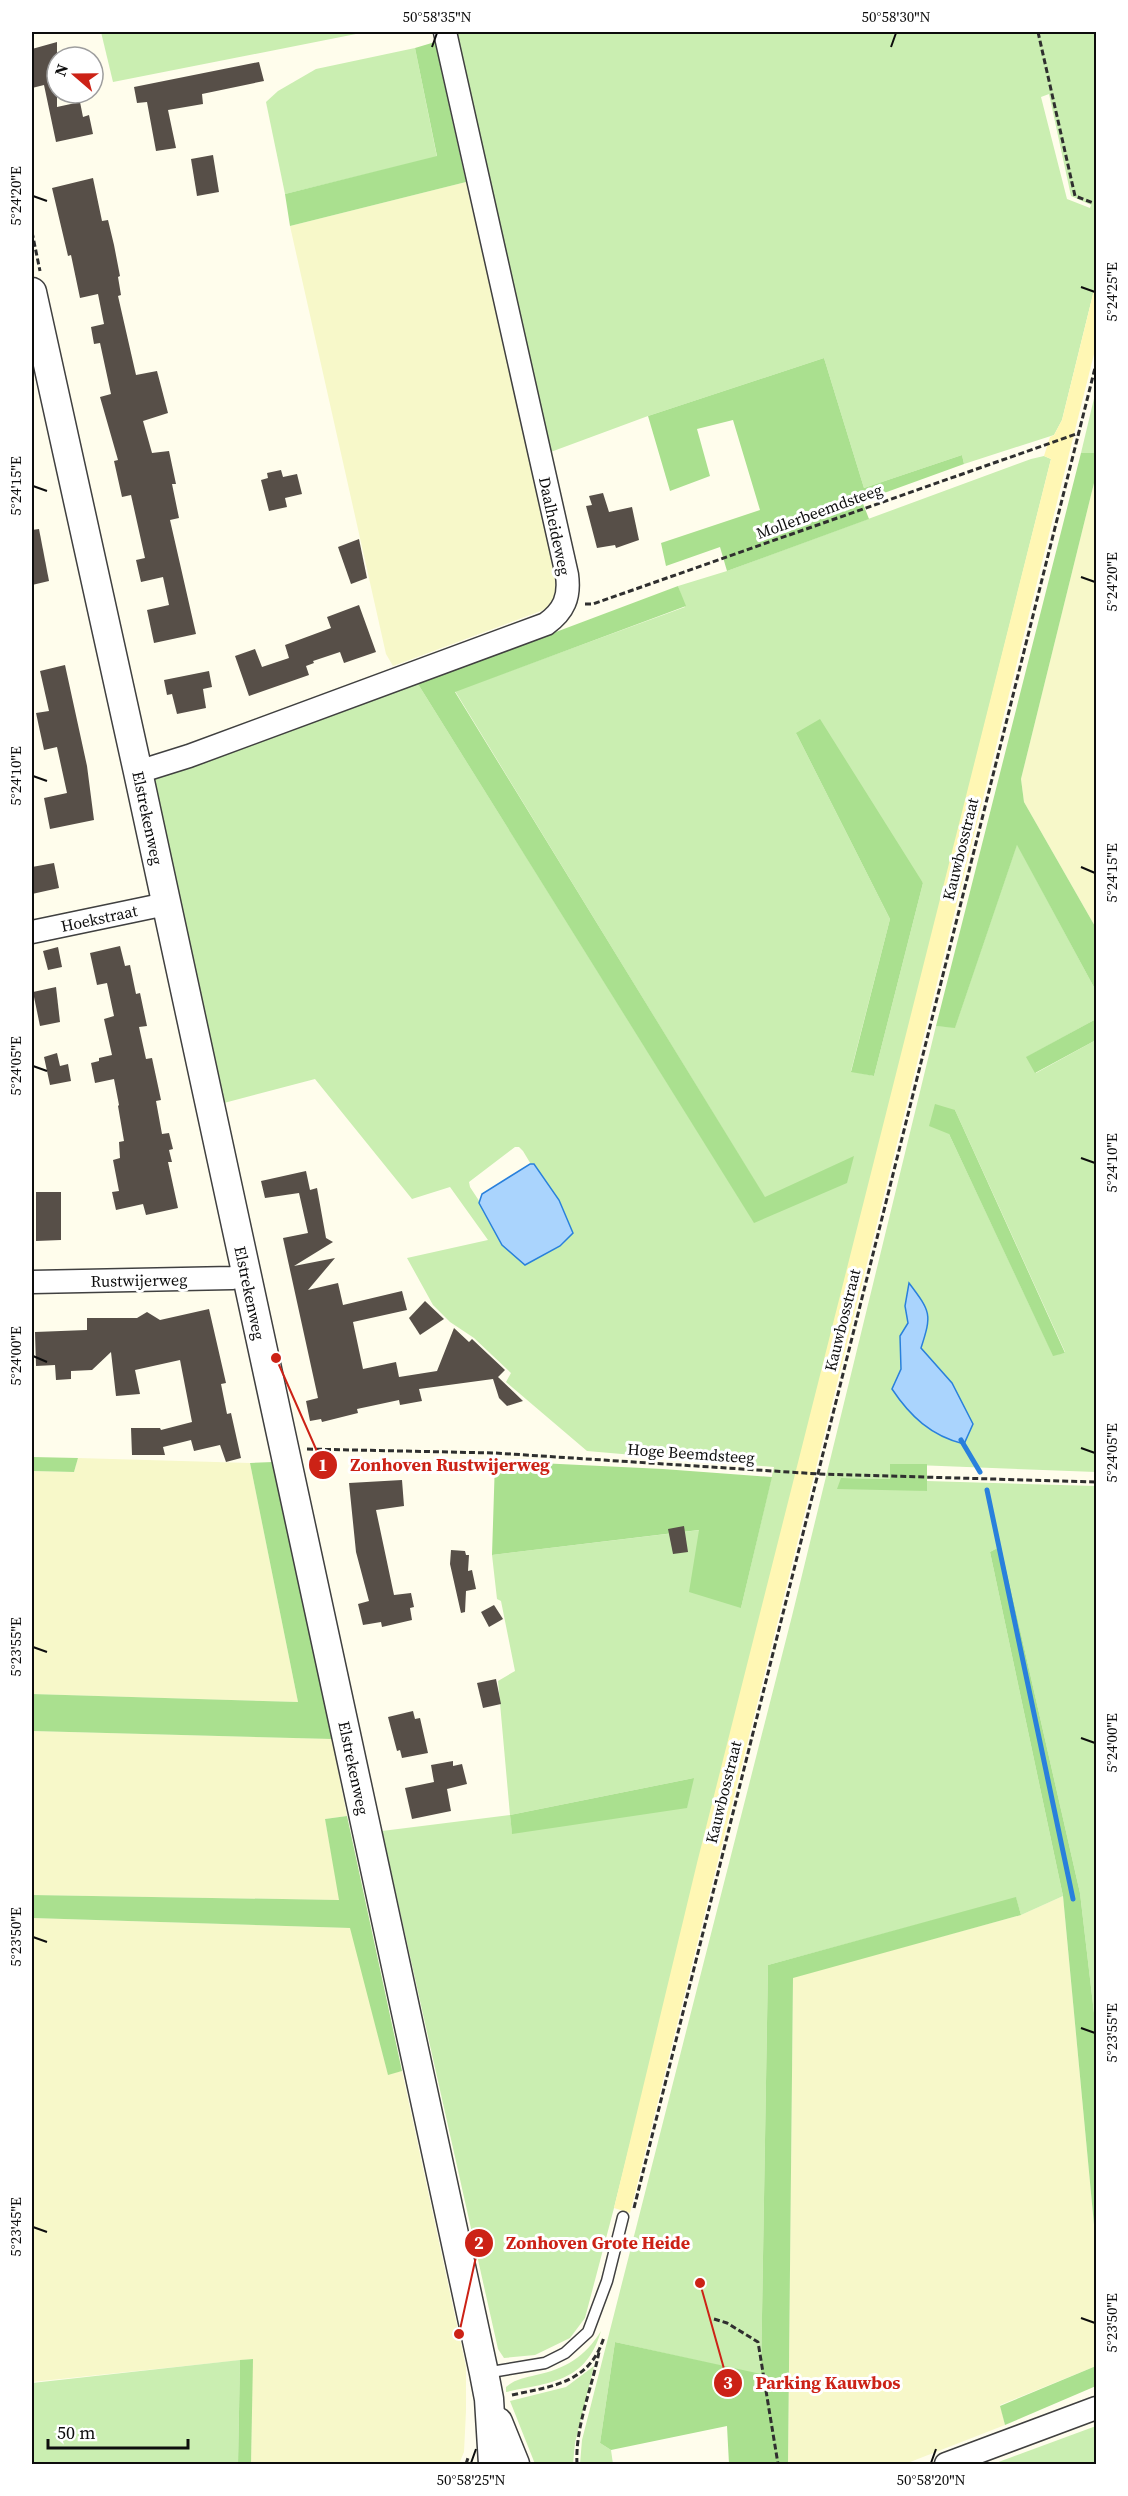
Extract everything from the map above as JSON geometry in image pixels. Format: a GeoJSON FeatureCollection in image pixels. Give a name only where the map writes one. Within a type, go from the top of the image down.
{"type":"FeatureCollection","features":[{"type":"Feature","properties":{"kind":"street","name":"Daalheideweg"},"geometry":{"type":"LineString","coordinates":[[445,32],[567,575],[569,590],[565,604]]}},
{"type":"Feature","properties":{"kind":"street","name":"Elstrekenweg"},"geometry":{"type":"LineString","coordinates":[[32,292],[487,2386],[515,2464]]}},
{"type":"Feature","properties":{"kind":"street"},"geometry":{"type":"LineString","coordinates":[[138,772],[189,756],[546,624],[558,615],[565,604]]}},
{"type":"Feature","properties":{"kind":"street","name":"Hoekstraat"},"geometry":{"type":"LineString","coordinates":[[32,932],[166,904]]}},
{"type":"Feature","properties":{"kind":"street","name":"Rustwijerweg"},"geometry":{"type":"LineString","coordinates":[[32,1282],[232,1278],[247,1275]]}},
{"type":"Feature","properties":{"kind":"street","name":"Elstrekenweg"},"geometry":{"type":"LineString","coordinates":[[487,2386],[493,2464]]}},
{"type":"Feature","properties":{"kind":"street"},"geometry":{"type":"LineString","coordinates":[[946,2464],[1096,2408]]}},
{"type":"Feature","properties":{"kind":"lane"},"geometry":{"type":"LineString","coordinates":[[487,2386],[565,2353],[588,2332],[607,2281],[623,2217]]}},
{"type":"Feature","properties":{"kind":"path"},"geometry":{"type":"LineString","coordinates":[[1038,32],[1075,196],[1096,204]]}},
{"type":"Feature","properties":{"kind":"path","name":"Kauwbosstraat"},"geometry":{"type":"LineString","coordinates":[[633,2210],[1096,364]]}},
{"type":"Feature","properties":{"kind":"path","name":"Mollerbeemdsteeg"},"geometry":{"type":"LineString","coordinates":[[565,604],[593,604],[1079,433]]}},
{"type":"Feature","properties":{"kind":"path","name":"Hoge Beemdsteeg"},"geometry":{"type":"LineString","coordinates":[[284,1449],[495,1453],[819,1474],[1096,1482]]}},
{"type":"Feature","properties":{"kind":"path"},"geometry":{"type":"LineString","coordinates":[[714,2319],[727,2323],[758,2342],[778,2464]]}},
{"type":"Feature","properties":{"kind":"path"},"geometry":{"type":"LineString","coordinates":[[487,2386],[560,2384],[575,2377],[599,2351],[576,2453],[577,2464]]}},
{"type":"Feature","properties":{"kind":"green space"},"geometry":{"type":"Polygon","coordinates":[[[101,32],[366,32],[113,82],[101,32]]]}},
{"type":"Feature","properties":{"kind":"green space"},"geometry":{"type":"Polygon","coordinates":[[[452,32],[1096,32],[1096,282],[1062,420],[1054,435],[964,464],[962,455],[864,488],[824,358],[648,416],[548,453],[452,32]],[[1049,94],[1041,97],[1067,199],[1090,208],[1091,205],[1071,196],[1049,94]]]}},
{"type":"Feature","properties":{"kind":"green space"},"geometry":{"type":"Polygon","coordinates":[[[435,42],[466,182],[290,226],[285,194],[437,156],[415,48],[435,42]]]}},
{"type":"Feature","properties":{"kind":"green space"},"geometry":{"type":"Polygon","coordinates":[[[415,48],[437,157],[285,194],[266,102],[278,91],[316,69],[415,48]]]}},
{"type":"Feature","properties":{"kind":"green space"},"geometry":{"type":"Polygon","coordinates":[[[466,182],[562,603],[393,666],[386,654],[290,226],[466,182]]]}},
{"type":"Feature","properties":{"kind":"green space"},"geometry":{"type":"Polygon","coordinates":[[[824,358],[864,488],[962,455],[964,464],[862,501],[869,519],[727,571],[720,547],[666,566],[661,543],[760,510],[733,420],[697,429],[710,476],[670,491],[648,416],[824,358]]]}},
{"type":"Feature","properties":{"kind":"green space"},"geometry":{"type":"Polygon","coordinates":[[[1096,390],[1096,453],[1081,453],[1096,390]]]}},
{"type":"Feature","properties":{"kind":"green space"},"geometry":{"type":"Polygon","coordinates":[[[1081,453],[1096,453],[1096,475],[1021,779],[1024,802],[1096,928],[1096,991],[1017,845],[955,1028],[936,1026],[1081,453]]]}},
{"type":"Feature","properties":{"kind":"green space"},"geometry":{"type":"Polygon","coordinates":[[[1044,456],[1051,459],[585,2318],[570,2338],[535,2355],[504,2358],[498,2349],[382,1831],[510,1815],[498,1681],[515,1671],[501,1601],[497,1599],[492,1555],[700,1530],[741,1608],[774,1467],[587,1451],[506,1382],[511,1373],[474,1338],[450,1322],[433,1305],[407,1258],[488,1240],[450,1187],[412,1199],[315,1079],[224,1103],[154,779],[165,771],[418,684],[754,1222],[854,1157],[765,1198],[455,691],[685,607],[678,586],[727,571],[1044,456]],[[796,733],[890,919],[851,1071],[874,1076],[923,883],[796,733]],[[515,1147],[469,1182],[470,1187],[514,1254],[568,1226],[519,1147],[515,1147]],[[694,1778],[510,1815],[512,1833],[694,1778]]]}},
{"type":"Feature","properties":{"kind":"green space"},"geometry":{"type":"Polygon","coordinates":[[[1096,475],[1096,928],[1024,802],[1021,779],[1096,475]]]}},
{"type":"Feature","properties":{"kind":"green space"},"geometry":{"type":"Polygon","coordinates":[[[678,586],[686,606],[455,692],[765,1197],[854,1156],[847,1183],[754,1223],[418,684],[678,586]]]}},
{"type":"Feature","properties":{"kind":"green space"},"geometry":{"type":"Polygon","coordinates":[[[820,719],[923,883],[874,1076],[851,1072],[890,919],[796,733],[820,719]]]}},
{"type":"Feature","properties":{"kind":"green space"},"geometry":{"type":"Polygon","coordinates":[[[1017,844],[1096,991],[1096,1019],[1027,1057],[1036,1073],[1096,1040],[1096,1472],[890,1464],[890,1479],[841,1478],[926,1491],[927,1481],[1096,1486],[1096,2030],[1080,1893],[1001,1546],[990,1552],[1063,1896],[1021,1915],[1016,1898],[768,1965],[761,2375],[615,2342],[600,2443],[611,2450],[613,2464],[580,2464],[582,2440],[792,1616],[936,1026],[955,1027],[1017,844]],[[955,1110],[949,1134],[1053,1355],[1065,1353],[955,1110]]]}},
{"type":"Feature","properties":{"kind":"green space"},"geometry":{"type":"Polygon","coordinates":[[[1096,1019],[1096,1040],[1035,1073],[1026,1057],[1096,1019]]]}},
{"type":"Feature","properties":{"kind":"green space"},"geometry":{"type":"Polygon","coordinates":[[[935,1104],[955,1110],[1065,1353],[1053,1356],[949,1134],[929,1126],[935,1104]]]}},
{"type":"Feature","properties":{"kind":"green space"},"geometry":{"type":"Polygon","coordinates":[[[32,1457],[78,1458],[74,1472],[32,1471],[32,1457]]]}},
{"type":"Feature","properties":{"kind":"green space"},"geometry":{"type":"Polygon","coordinates":[[[78,1458],[250,1463],[298,1702],[32,1694],[32,1471],[74,1472],[78,1458]]]}},
{"type":"Feature","properties":{"kind":"green space"},"geometry":{"type":"Polygon","coordinates":[[[495,1461],[772,1477],[741,1608],[689,1592],[699,1530],[492,1555],[495,1461]]]}},
{"type":"Feature","properties":{"kind":"green space"},"geometry":{"type":"Polygon","coordinates":[[[273,1462],[332,1739],[32,1731],[32,1694],[298,1702],[250,1463],[273,1462]]]}},
{"type":"Feature","properties":{"kind":"green space"},"geometry":{"type":"Polygon","coordinates":[[[890,1464],[927,1464],[927,1491],[837,1489],[841,1478],[890,1479],[890,1464]]]}},
{"type":"Feature","properties":{"kind":"green space"},"geometry":{"type":"Polygon","coordinates":[[[1001,1546],[1080,1893],[1096,2030],[1096,2246],[1063,1896],[990,1552],[1001,1546]]]}},
{"type":"Feature","properties":{"kind":"green space"},"geometry":{"type":"Polygon","coordinates":[[[32,1731],[332,1739],[347,1816],[325,1819],[340,1900],[32,1895],[32,1731]]]}},
{"type":"Feature","properties":{"kind":"green space"},"geometry":{"type":"Polygon","coordinates":[[[694,1778],[687,1808],[512,1834],[510,1815],[694,1778]]]}},
{"type":"Feature","properties":{"kind":"green space"},"geometry":{"type":"Polygon","coordinates":[[[347,1816],[402,2071],[388,2075],[350,1928],[32,1918],[32,1895],[339,1900],[325,1819],[347,1816]]]}},
{"type":"Feature","properties":{"kind":"green space"},"geometry":{"type":"Polygon","coordinates":[[[1063,1896],[1096,2246],[1096,2366],[1000,2405],[1005,2425],[905,2464],[788,2464],[793,1977],[1021,1915],[1063,1896]]]}},
{"type":"Feature","properties":{"kind":"green space"},"geometry":{"type":"Polygon","coordinates":[[[1016,1897],[1021,1915],[793,1978],[788,2464],[729,2464],[727,2426],[611,2450],[600,2443],[615,2342],[761,2374],[768,1965],[1016,1897]]]}},
{"type":"Feature","properties":{"kind":"green space"},"geometry":{"type":"Polygon","coordinates":[[[32,1918],[351,1928],[388,2074],[402,2071],[466,2367],[464,2452],[459,2464],[251,2464],[252,2359],[32,2382],[32,1918]]]}},
{"type":"Feature","properties":{"kind":"green space"},"geometry":{"type":"Polygon","coordinates":[[[601,2331],[586,2361],[576,2370],[552,2382],[506,2392],[506,2387],[517,2380],[556,2369],[581,2355],[601,2331]]]}},
{"type":"Feature","properties":{"kind":"green space"},"geometry":{"type":"Polygon","coordinates":[[[253,2359],[251,2464],[238,2464],[240,2360],[253,2359]]]}},
{"type":"Feature","properties":{"kind":"green space"},"geometry":{"type":"Polygon","coordinates":[[[240,2360],[238,2464],[32,2464],[32,2383],[240,2360]]]}},
{"type":"Feature","properties":{"kind":"green space"},"geometry":{"type":"Polygon","coordinates":[[[594,2366],[575,2443],[573,2464],[535,2464],[510,2401],[566,2387],[594,2366]]]}},
{"type":"Feature","properties":{"kind":"green space"},"geometry":{"type":"Polygon","coordinates":[[[1096,2366],[1096,2386],[1005,2425],[1000,2406],[1096,2366]]]}},
{"type":"Feature","properties":{"kind":"green space"},"geometry":{"type":"Polygon","coordinates":[[[1096,2426],[1096,2464],[993,2464],[1096,2426]]]}},
{"type":"Feature","properties":{"kind":"sand"},"geometry":{"type":"Polygon","coordinates":[[[1096,282],[1096,346],[630,2213],[614,2208],[697,1863],[1051,459],[1044,456],[1050,437],[1054,435],[1062,420],[1096,282]]]}},
{"type":"Feature","properties":{"kind":"water"},"geometry":{"type":"Polygon","coordinates":[[[530,1164],[534,1164],[559,1200],[573,1233],[560,1246],[525,1265],[502,1245],[479,1203],[482,1194],[530,1164]]]}},
{"type":"Feature","properties":{"kind":"water"},"geometry":{"type":"Polygon","coordinates":[[[909,1283],[922,1301],[927,1314],[927,1328],[921,1348],[952,1383],[973,1424],[964,1444],[941,1436],[922,1424],[892,1389],[901,1369],[900,1336],[908,1323],[905,1306],[909,1283]]]}},
{"type":"Feature","properties":{"kind":"building"},"geometry":{"type":"Polygon","coordinates":[[[45,45],[45,90],[44,85],[32,88],[32,49],[45,45]]]}},
{"type":"Feature","properties":{"kind":"building"},"geometry":{"type":"Polygon","coordinates":[[[259,62],[264,81],[202,94],[203,104],[168,110],[176,148],[156,151],[147,102],[137,103],[134,87],[259,62]]]}},
{"type":"Feature","properties":{"kind":"building"},"geometry":{"type":"Polygon","coordinates":[[[48,105],[57,105],[57,107],[81,105],[83,117],[89,115],[93,134],[56,142],[48,105]]]}},
{"type":"Feature","properties":{"kind":"building"},"geometry":{"type":"Polygon","coordinates":[[[213,155],[219,192],[197,196],[191,159],[213,155]]]}},
{"type":"Feature","properties":{"kind":"building"},"geometry":{"type":"Polygon","coordinates":[[[93,178],[102,221],[108,220],[114,245],[120,276],[118,277],[121,295],[118,296],[136,375],[157,371],[168,413],[143,421],[152,453],[169,451],[176,484],[172,484],[179,518],[170,520],[196,634],[154,643],[147,610],[169,605],[163,577],[141,582],[136,560],[145,558],[131,495],[122,497],[114,461],[118,460],[100,397],[111,394],[100,343],[94,344],[91,327],[104,324],[98,294],[80,298],[71,255],[68,256],[52,188],[93,178]]]}},
{"type":"Feature","properties":{"kind":"building"},"geometry":{"type":"Polygon","coordinates":[[[281,470],[283,477],[297,474],[302,494],[285,498],[287,507],[269,511],[261,480],[268,478],[267,473],[281,470]]]}},
{"type":"Feature","properties":{"kind":"building"},"geometry":{"type":"Polygon","coordinates":[[[603,493],[609,512],[632,507],[639,540],[616,548],[615,545],[597,548],[586,506],[592,505],[589,496],[603,493]]]}},
{"type":"Feature","properties":{"kind":"building"},"geometry":{"type":"Polygon","coordinates":[[[39,529],[49,581],[32,585],[32,530],[39,529]]]}},
{"type":"Feature","properties":{"kind":"building"},"geometry":{"type":"Polygon","coordinates":[[[359,539],[367,578],[351,584],[338,547],[359,539]]]}},
{"type":"Feature","properties":{"kind":"building"},"geometry":{"type":"Polygon","coordinates":[[[359,605],[376,652],[344,663],[340,652],[313,661],[314,663],[306,666],[309,675],[249,696],[235,656],[255,649],[262,667],[289,658],[285,645],[331,628],[327,617],[359,605]]]}},
{"type":"Feature","properties":{"kind":"building"},"geometry":{"type":"Polygon","coordinates":[[[65,665],[87,766],[94,820],[50,829],[44,798],[67,793],[57,747],[44,750],[36,713],[49,711],[40,671],[65,665]]]}},
{"type":"Feature","properties":{"kind":"building"},"geometry":{"type":"Polygon","coordinates":[[[209,671],[212,687],[203,689],[206,708],[177,714],[172,694],[167,695],[164,680],[209,671]]]}},
{"type":"Feature","properties":{"kind":"building"},"geometry":{"type":"Polygon","coordinates":[[[54,863],[59,888],[32,894],[32,867],[54,863]]]}},
{"type":"Feature","properties":{"kind":"building"},"geometry":{"type":"Polygon","coordinates":[[[120,946],[125,966],[130,965],[136,994],[140,993],[147,1026],[139,1027],[146,1059],[152,1058],[161,1100],[156,1101],[162,1134],[169,1133],[173,1149],[169,1150],[172,1162],[168,1162],[178,1208],[146,1215],[143,1204],[116,1210],[112,1192],[119,1191],[113,1160],[120,1158],[119,1142],[124,1141],[119,1105],[114,1079],[95,1083],[91,1063],[99,1061],[99,1058],[112,1055],[104,1019],[114,1016],[107,983],[97,985],[90,953],[120,946]]]}},
{"type":"Feature","properties":{"kind":"building"},"geometry":{"type":"Polygon","coordinates":[[[58,947],[62,967],[48,970],[43,951],[58,947]]]}},
{"type":"Feature","properties":{"kind":"building"},"geometry":{"type":"Polygon","coordinates":[[[56,987],[60,1022],[40,1026],[33,992],[56,987]]]}},
{"type":"Feature","properties":{"kind":"building"},"geometry":{"type":"Polygon","coordinates":[[[57,1053],[60,1066],[68,1064],[71,1081],[50,1085],[44,1057],[57,1053]]]}},
{"type":"Feature","properties":{"kind":"building"},"geometry":{"type":"Polygon","coordinates":[[[306,1171],[310,1190],[317,1188],[326,1238],[333,1242],[294,1266],[335,1258],[308,1290],[338,1283],[343,1305],[402,1291],[407,1310],[353,1322],[363,1369],[396,1362],[399,1377],[437,1371],[454,1328],[469,1342],[472,1339],[505,1370],[498,1377],[523,1401],[507,1406],[499,1398],[493,1379],[419,1389],[422,1401],[400,1405],[399,1400],[357,1409],[358,1413],[322,1422],[321,1419],[310,1421],[306,1401],[318,1398],[283,1238],[308,1233],[299,1193],[265,1198],[261,1181],[306,1171]]]}},
{"type":"Feature","properties":{"kind":"building"},"geometry":{"type":"Polygon","coordinates":[[[36,1192],[61,1192],[61,1240],[36,1241],[36,1192]]]}},
{"type":"Feature","properties":{"kind":"building"},"geometry":{"type":"Polygon","coordinates":[[[425,1301],[444,1319],[420,1335],[409,1318],[425,1301]]]}},
{"type":"Feature","properties":{"kind":"building"},"geometry":{"type":"Polygon","coordinates":[[[209,1309],[226,1383],[221,1384],[227,1414],[231,1413],[241,1458],[226,1462],[220,1445],[194,1451],[191,1440],[163,1447],[165,1455],[132,1455],[131,1428],[160,1428],[161,1430],[192,1422],[180,1360],[135,1370],[140,1394],[116,1396],[111,1352],[92,1370],[71,1371],[71,1379],[56,1380],[55,1365],[36,1366],[35,1332],[87,1330],[87,1318],[137,1318],[147,1312],[160,1320],[209,1309]]]}},
{"type":"Feature","properties":{"kind":"building"},"geometry":{"type":"Polygon","coordinates":[[[402,1480],[404,1506],[376,1510],[394,1595],[411,1593],[414,1607],[410,1608],[412,1620],[382,1627],[381,1622],[363,1625],[358,1604],[369,1601],[356,1552],[349,1483],[402,1480]]]}},
{"type":"Feature","properties":{"kind":"building"},"geometry":{"type":"Polygon","coordinates":[[[684,1526],[688,1552],[673,1554],[668,1529],[684,1526]]]}},
{"type":"Feature","properties":{"kind":"building"},"geometry":{"type":"Polygon","coordinates":[[[451,1550],[465,1551],[466,1555],[469,1555],[468,1571],[472,1570],[476,1589],[466,1591],[465,1612],[461,1613],[450,1564],[451,1550]]]}},
{"type":"Feature","properties":{"kind":"building"},"geometry":{"type":"Polygon","coordinates":[[[494,1605],[503,1619],[489,1627],[481,1612],[494,1605]]]}},
{"type":"Feature","properties":{"kind":"building"},"geometry":{"type":"Polygon","coordinates":[[[496,1679],[501,1704],[483,1708],[477,1683],[496,1679]]]}},
{"type":"Feature","properties":{"kind":"building"},"geometry":{"type":"Polygon","coordinates":[[[413,1711],[415,1719],[420,1718],[428,1753],[402,1758],[400,1750],[397,1751],[388,1717],[413,1711]]]}},
{"type":"Feature","properties":{"kind":"building"},"geometry":{"type":"Polygon","coordinates":[[[453,1761],[453,1766],[462,1764],[467,1784],[447,1789],[451,1811],[412,1819],[405,1788],[434,1782],[431,1765],[453,1761]]]}},
{"type":"Feature","properties":{"kind":"waterway"},"geometry":{"type":"LineString","coordinates":[[961,1440],[980,1472]]}},
{"type":"Feature","properties":{"kind":"waterway"},"geometry":{"type":"LineString","coordinates":[[987,1490],[1073,1899]]}},
{"type":"Feature","properties":{"kind":"place","name":"Zonhoven Rustwijerweg"},"geometry":{"type":"Point","coordinates":[276,1358]}},
{"type":"Feature","properties":{"kind":"place","name":"Parking Kauwbos"},"geometry":{"type":"Point","coordinates":[700,2283]}},
{"type":"Feature","properties":{"kind":"place","name":"Zonhoven Grote Heide"},"geometry":{"type":"Point","coordinates":[459,2334]}}]}
